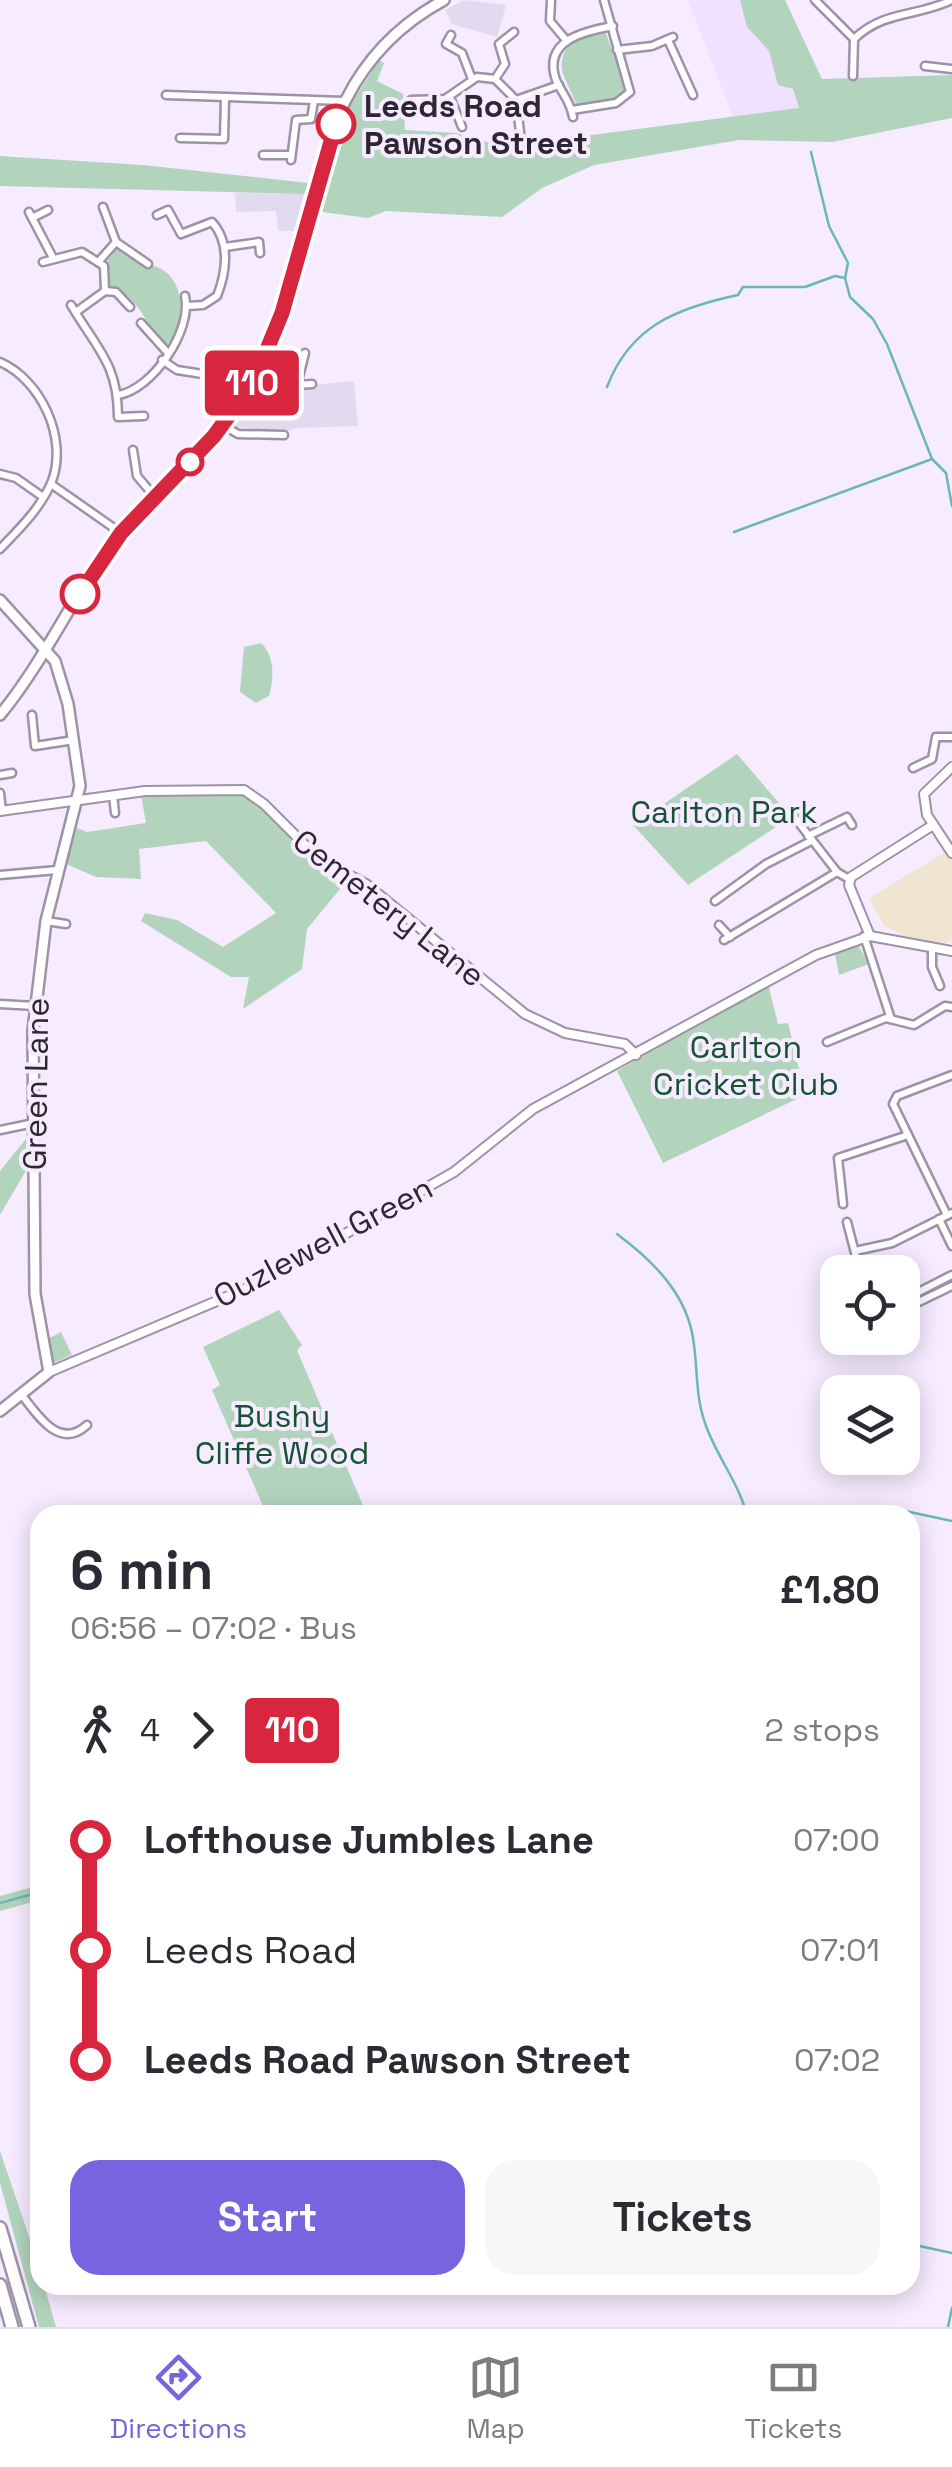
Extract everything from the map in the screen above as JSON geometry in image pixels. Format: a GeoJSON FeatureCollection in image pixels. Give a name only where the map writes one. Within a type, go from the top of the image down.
{"type":"FeatureCollection","features":[{"type":"Feature","properties":{"kind":"highway"},"geometry":{"type":"LineString","coordinates":[[0,2228],[28,2327]]}},
{"type":"Feature","properties":{"kind":"highway"},"geometry":{"type":"LineString","coordinates":[[0,2285],[12,2327]]}},
{"type":"Feature","properties":{"kind":"main road"},"geometry":{"type":"LineString","coordinates":[[0,714],[121,533],[222,425],[254,381],[282,313],[344,101],[366,60],[388,37],[444,0]]}},
{"type":"Feature","properties":{"kind":"main road"},"geometry":{"type":"LineString","coordinates":[[0,600],[46,646],[62,679],[74,740],[79,800]]}},
{"type":"Feature","properties":{"kind":"main road","name":"Green Lane"},"geometry":{"type":"LineString","coordinates":[[49,1372],[35,1294],[35,1006],[46,921],[79,800]]}},
{"type":"Feature","properties":{"kind":"main road","name":"Ouzlewell Green"},"geometry":{"type":"LineString","coordinates":[[0,1411],[49,1372]]}},
{"type":"Feature","properties":{"kind":"street"},"geometry":{"type":"LineString","coordinates":[[551,0],[550,21],[566,40]]}},
{"type":"Feature","properties":{"kind":"street"},"geometry":{"type":"LineString","coordinates":[[604,0],[631,85],[628,98]]}},
{"type":"Feature","properties":{"kind":"street"},"geometry":{"type":"LineString","coordinates":[[815,0],[854,39],[853,76]]}},
{"type":"Feature","properties":{"kind":"street"},"geometry":{"type":"LineString","coordinates":[[905,0],[906,12]]}},
{"type":"Feature","properties":{"kind":"street"},"geometry":{"type":"LineString","coordinates":[[854,39],[882,18],[929,10],[952,0]]}},
{"type":"Feature","properties":{"kind":"street"},"geometry":{"type":"LineString","coordinates":[[612,26],[566,40],[554,65],[559,85],[569,97],[572,113],[628,98],[638,100]]}},
{"type":"Feature","properties":{"kind":"street"},"geometry":{"type":"LineString","coordinates":[[495,79],[505,64],[496,42],[514,32]]}},
{"type":"Feature","properties":{"kind":"street"},"geometry":{"type":"LineString","coordinates":[[451,35],[446,44],[462,52],[472,79]]}},
{"type":"Feature","properties":{"kind":"street"},"geometry":{"type":"LineString","coordinates":[[617,50],[670,38],[694,95]]}},
{"type":"Feature","properties":{"kind":"street"},"geometry":{"type":"LineString","coordinates":[[926,66],[952,69]]}},
{"type":"Feature","properties":{"kind":"street"},"geometry":{"type":"LineString","coordinates":[[411,100],[436,102],[450,97],[472,79],[495,79],[516,100],[522,140]]}},
{"type":"Feature","properties":{"kind":"street"},"geometry":{"type":"LineString","coordinates":[[516,100],[559,85]]}},
{"type":"Feature","properties":{"kind":"street"},"geometry":{"type":"LineString","coordinates":[[166,95],[344,101]]}},
{"type":"Feature","properties":{"kind":"street"},"geometry":{"type":"LineString","coordinates":[[450,97],[462,126]]}},
{"type":"Feature","properties":{"kind":"street"},"geometry":{"type":"LineString","coordinates":[[180,138],[224,139],[225,98]]}},
{"type":"Feature","properties":{"kind":"street"},"geometry":{"type":"LineString","coordinates":[[263,156],[291,158],[296,120],[311,120],[314,101]]}},
{"type":"Feature","properties":{"kind":"street"},"geometry":{"type":"LineString","coordinates":[[103,207],[116,242],[148,264]]}},
{"type":"Feature","properties":{"kind":"street"},"geometry":{"type":"LineString","coordinates":[[48,210],[30,215],[52,256]]}},
{"type":"Feature","properties":{"kind":"street"},"geometry":{"type":"LineString","coordinates":[[156,215],[168,210],[181,234],[212,222],[225,247],[217,296],[203,305],[187,306]]}},
{"type":"Feature","properties":{"kind":"street"},"geometry":{"type":"LineString","coordinates":[[100,260],[116,242]]}},
{"type":"Feature","properties":{"kind":"street"},"geometry":{"type":"LineString","coordinates":[[225,247],[259,242],[260,254]]}},
{"type":"Feature","properties":{"kind":"street"},"geometry":{"type":"LineString","coordinates":[[43,262],[52,256],[82,252],[100,260],[107,274],[106,291]]}},
{"type":"Feature","properties":{"kind":"street"},"geometry":{"type":"LineString","coordinates":[[130,306],[116,292],[106,291],[73,309],[112,367],[118,417],[144,416]]}},
{"type":"Feature","properties":{"kind":"street"},"geometry":{"type":"LineString","coordinates":[[118,395],[138,389],[182,335],[185,296]]}},
{"type":"Feature","properties":{"kind":"street"},"geometry":{"type":"LineString","coordinates":[[141,322],[177,370],[210,375],[242,400]]}},
{"type":"Feature","properties":{"kind":"street"},"geometry":{"type":"LineString","coordinates":[[297,385],[305,353]]}},
{"type":"Feature","properties":{"kind":"street"},"geometry":{"type":"LineString","coordinates":[[0,362],[30,384],[46,411],[56,455],[51,484],[44,497],[0,549]]}},
{"type":"Feature","properties":{"kind":"street"},"geometry":{"type":"LineString","coordinates":[[254,381],[270,387],[312,384]]}},
{"type":"Feature","properties":{"kind":"street"},"geometry":{"type":"LineString","coordinates":[[222,425],[238,434],[284,434]]}},
{"type":"Feature","properties":{"kind":"street"},"geometry":{"type":"LineString","coordinates":[[133,450],[137,476],[154,496]]}},
{"type":"Feature","properties":{"kind":"street"},"geometry":{"type":"LineString","coordinates":[[0,474],[16,478],[44,497]]}},
{"type":"Feature","properties":{"kind":"street"},"geometry":{"type":"LineString","coordinates":[[51,484],[121,533]]}},
{"type":"Feature","properties":{"kind":"street"},"geometry":{"type":"LineString","coordinates":[[32,715],[35,746],[74,740]]}},
{"type":"Feature","properties":{"kind":"street"},"geometry":{"type":"LineString","coordinates":[[913,768],[932,759],[936,736],[952,737]]}},
{"type":"Feature","properties":{"kind":"street"},"geometry":{"type":"LineString","coordinates":[[952,767],[924,794],[932,825],[952,852]]}},
{"type":"Feature","properties":{"kind":"street"},"geometry":{"type":"LineString","coordinates":[[0,775],[12,773]]}},
{"type":"Feature","properties":{"kind":"street","name":"Cemetery Lane"},"geometry":{"type":"LineString","coordinates":[[1,811],[192,788],[244,790],[318,858],[366,884],[526,1014],[565,1033],[625,1044],[636,1055]]}},
{"type":"Feature","properties":{"kind":"street"},"geometry":{"type":"LineString","coordinates":[[0,793],[1,811]]}},
{"type":"Feature","properties":{"kind":"street"},"geometry":{"type":"LineString","coordinates":[[113,795],[116,814]]}},
{"type":"Feature","properties":{"kind":"street"},"geometry":{"type":"LineString","coordinates":[[792,814],[837,872],[849,879],[890,1019],[901,1025],[914,1025],[948,1004]]}},
{"type":"Feature","properties":{"kind":"street"},"geometry":{"type":"LineString","coordinates":[[716,901],[766,864],[847,816],[852,824]]}},
{"type":"Feature","properties":{"kind":"street"},"geometry":{"type":"LineString","coordinates":[[849,879],[932,825]]}},
{"type":"Feature","properties":{"kind":"street"},"geometry":{"type":"LineString","coordinates":[[0,875],[57,870]]}},
{"type":"Feature","properties":{"kind":"street"},"geometry":{"type":"LineString","coordinates":[[719,925],[727,938],[837,872]]}},
{"type":"Feature","properties":{"kind":"street"},"geometry":{"type":"LineString","coordinates":[[721,885],[726,894]]}},
{"type":"Feature","properties":{"kind":"street"},"geometry":{"type":"LineString","coordinates":[[46,921],[66,924]]}},
{"type":"Feature","properties":{"kind":"street"},"geometry":{"type":"LineString","coordinates":[[866,936],[952,950]]}},
{"type":"Feature","properties":{"kind":"street","name":"Ouzlewell Green"},"geometry":{"type":"LineString","coordinates":[[49,1372],[257,1284],[450,1174],[533,1109],[636,1055],[766,979],[866,936]]}},
{"type":"Feature","properties":{"kind":"street"},"geometry":{"type":"LineString","coordinates":[[932,948],[932,967],[940,986]]}},
{"type":"Feature","properties":{"kind":"street"},"geometry":{"type":"LineString","coordinates":[[0,1004],[35,1006]]}},
{"type":"Feature","properties":{"kind":"street"},"geometry":{"type":"LineString","coordinates":[[827,1042],[890,1019]]}},
{"type":"Feature","properties":{"kind":"street"},"geometry":{"type":"LineString","coordinates":[[951,1078],[893,1100],[946,1216],[952,1246]]}},
{"type":"Feature","properties":{"kind":"street"},"geometry":{"type":"LineString","coordinates":[[0,1130],[34,1127]]}},
{"type":"Feature","properties":{"kind":"street"},"geometry":{"type":"LineString","coordinates":[[843,1204],[838,1158],[908,1135]]}},
{"type":"Feature","properties":{"kind":"street"},"geometry":{"type":"LineString","coordinates":[[855,1251],[892,1243],[946,1216]]}},
{"type":"Feature","properties":{"kind":"street"},"geometry":{"type":"LineString","coordinates":[[848,1222],[856,1255]]}},
{"type":"Feature","properties":{"kind":"street"},"geometry":{"type":"LineString","coordinates":[[920,1291],[952,1276]]}},
{"type":"Feature","properties":{"kind":"street"},"geometry":{"type":"LineString","coordinates":[[920,1301],[952,1286]]}},
{"type":"Feature","properties":{"kind":"street"},"geometry":{"type":"LineString","coordinates":[[21,1394],[40,1419],[61,1434],[78,1433],[87,1426]]}},
{"type":"Feature","properties":{"kind":"shaded area"},"geometry":{"type":"Polygon","coordinates":[[[464,0],[506,5],[497,37],[452,24],[445,10],[464,0]]]}},
{"type":"Feature","properties":{"kind":"shaded area"},"geometry":{"type":"Polygon","coordinates":[[[688,0],[740,0],[747,27],[769,51],[778,84],[793,89],[800,108],[733,117],[688,0]]]}},
{"type":"Feature","properties":{"kind":"shaded area"},"geometry":{"type":"Polygon","coordinates":[[[235,193],[304,194],[294,231],[278,231],[276,211],[236,212],[235,193]]]}},
{"type":"Feature","properties":{"kind":"shaded area"},"geometry":{"type":"Polygon","coordinates":[[[354,381],[358,426],[296,428],[280,433],[233,426],[258,390],[354,381]]]}},
{"type":"Feature","properties":{"kind":"shaded area"},"geometry":{"type":"Polygon","coordinates":[[[947,851],[952,860],[952,941],[944,944],[909,938],[884,926],[869,898],[947,851]]]}},
{"type":"Feature","properties":{"kind":"green space"},"geometry":{"type":"Polygon","coordinates":[[[740,0],[785,0],[822,79],[952,75],[952,118],[832,142],[739,140],[594,165],[542,188],[502,217],[386,211],[368,218],[315,211],[350,106],[379,60],[384,63],[377,81],[403,94],[405,130],[456,133],[491,143],[493,148],[799,108],[793,89],[778,85],[769,51],[747,27],[740,0]]]}},
{"type":"Feature","properties":{"kind":"green space"},"geometry":{"type":"Polygon","coordinates":[[[605,31],[628,90],[616,99],[576,104],[563,72],[562,58],[572,40],[605,31]]]}},
{"type":"Feature","properties":{"kind":"green space"},"geometry":{"type":"Polygon","coordinates":[[[0,156],[143,165],[308,183],[304,194],[0,186],[0,156]]]}},
{"type":"Feature","properties":{"kind":"green space"},"geometry":{"type":"Polygon","coordinates":[[[120,245],[135,258],[167,273],[178,290],[179,322],[164,347],[135,304],[110,289],[108,260],[120,245]]]}},
{"type":"Feature","properties":{"kind":"green space"},"geometry":{"type":"Polygon","coordinates":[[[261,643],[271,661],[272,682],[269,696],[256,703],[240,692],[244,647],[261,643]]]}},
{"type":"Feature","properties":{"kind":"green space","name":"Carlton Park"},"geometry":{"type":"Polygon","coordinates":[[[737,754],[791,817],[688,885],[633,825],[737,754]]]}},
{"type":"Feature","properties":{"kind":"green space"},"geometry":{"type":"Polygon","coordinates":[[[237,792],[264,809],[311,858],[349,878],[307,929],[302,969],[243,1009],[249,977],[231,977],[141,921],[145,913],[177,920],[223,947],[276,913],[206,841],[139,849],[141,879],[96,877],[66,864],[77,828],[87,832],[146,823],[141,796],[237,792]]]}},
{"type":"Feature","properties":{"kind":"green space"},"geometry":{"type":"Polygon","coordinates":[[[858,945],[869,964],[839,975],[835,954],[858,945]]]}},
{"type":"Feature","properties":{"kind":"green space","name":"Carlton Cricket Club"},"geometry":{"type":"Polygon","coordinates":[[[768,984],[778,1024],[788,1023],[805,1095],[663,1163],[617,1071],[768,984]]]}},
{"type":"Feature","properties":{"kind":"green space"},"geometry":{"type":"Polygon","coordinates":[[[29,1135],[30,1164],[0,1215],[0,1171],[29,1135]]]}},
{"type":"Feature","properties":{"kind":"green space","name":"Bushy Cliffe Wood"},"geometry":{"type":"Polygon","coordinates":[[[279,1310],[302,1345],[297,1350],[363,1505],[263,1505],[212,1390],[220,1385],[203,1347],[279,1310]]]}},
{"type":"Feature","properties":{"kind":"green space"},"geometry":{"type":"Polygon","coordinates":[[[61,1332],[72,1355],[51,1364],[46,1340],[61,1332]]]}},
{"type":"Feature","properties":{"kind":"green space"},"geometry":{"type":"Polygon","coordinates":[[[30,1888],[30,1903],[0,1911],[0,1896],[30,1888]]]}},
{"type":"Feature","properties":{"kind":"green space"},"geometry":{"type":"Polygon","coordinates":[[[0,2151],[30,2240],[30,2294],[0,2183],[0,2151]]]}},
{"type":"Feature","properties":{"kind":"green space"},"geometry":{"type":"Polygon","coordinates":[[[30,2295],[47,2295],[56,2327],[39,2327],[30,2295]]]}},
{"type":"Feature","properties":{"kind":"waterway"},"geometry":{"type":"LineString","coordinates":[[811,152],[829,226],[848,263],[845,278],[850,297],[873,319],[887,344],[932,459],[946,473],[952,506]]}},
{"type":"Feature","properties":{"kind":"waterway"},"geometry":{"type":"LineString","coordinates":[[607,387],[617,366],[642,335],[676,314],[738,295],[743,287],[805,287],[835,276],[845,278]]}},
{"type":"Feature","properties":{"kind":"waterway"},"geometry":{"type":"LineString","coordinates":[[734,532],[932,459]]}},
{"type":"Feature","properties":{"kind":"waterway"},"geometry":{"type":"LineString","coordinates":[[617,1234],[655,1266],[683,1306],[693,1338],[705,1423],[743,1505]]}},
{"type":"Feature","properties":{"kind":"waterway"},"geometry":{"type":"LineString","coordinates":[[920,1514],[952,1521]]}},
{"type":"Feature","properties":{"kind":"waterway"},"geometry":{"type":"LineString","coordinates":[[0,1903],[30,1895]]}},
{"type":"Feature","properties":{"kind":"waterway"},"geometry":{"type":"LineString","coordinates":[[920,2246],[952,2253]]}},
{"type":"Feature","properties":{"kind":"waterway"},"geometry":{"type":"LineString","coordinates":[[948,2327],[952,2308]]}},
{"type":"Feature","properties":{"kind":"bus line","name":"110"},"geometry":{"type":"LineString","coordinates":[[80,594],[121,533],[214,436],[254,381],[270,351],[336,124]]}},
{"type":"Feature","properties":{"kind":"place","name":"Leeds Road Pawson Street"},"geometry":{"type":"Point","coordinates":[336,124]}}]}
